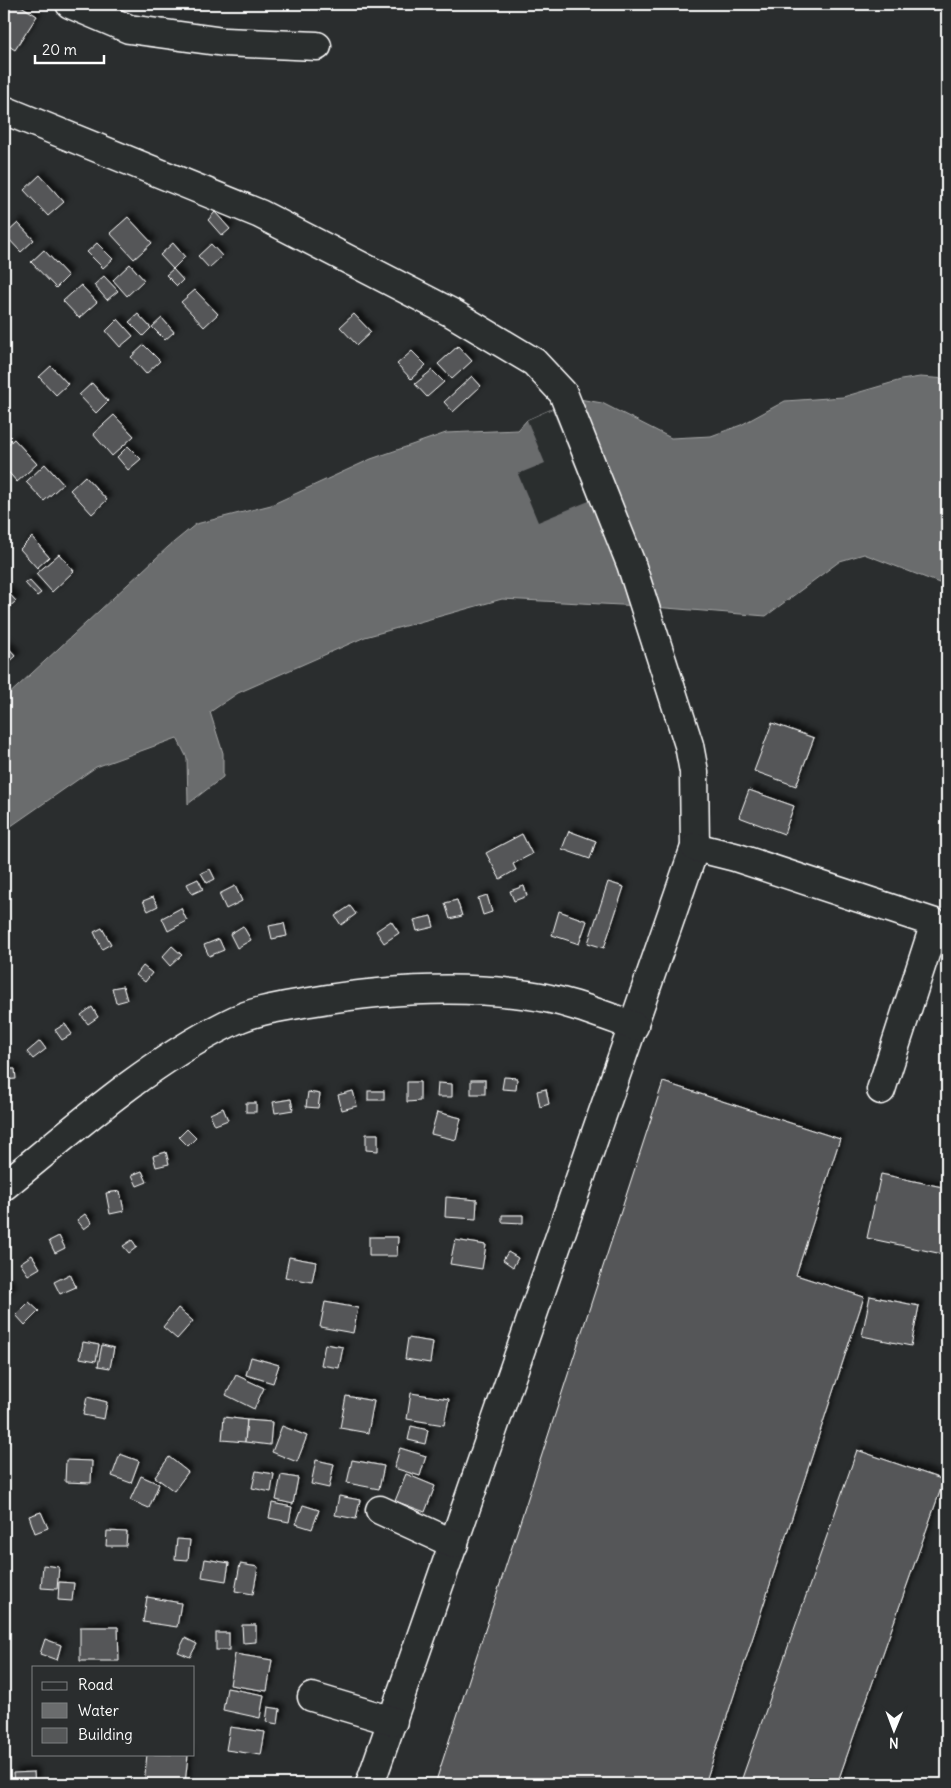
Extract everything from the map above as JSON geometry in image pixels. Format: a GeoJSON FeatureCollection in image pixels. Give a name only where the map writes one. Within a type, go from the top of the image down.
{"type":"FeatureCollection","features":[{"type":"Feature","properties":{"kind":"street"},"geometry":{"type":"LineString","coordinates":[[70,4],[129,29],[224,42],[317,46]]}},
{"type":"Feature","properties":{"kind":"street"},"geometry":{"type":"LineString","coordinates":[[4,110],[260,214],[452,313],[534,362],[563,393],[631,564],[689,745],[694,772],[695,846],[370,1784]]}},
{"type":"Feature","properties":{"kind":"street"},"geometry":{"type":"LineString","coordinates":[[695,846],[941,922],[881,1090]]}},
{"type":"Feature","properties":{"kind":"street"},"geometry":{"type":"LineString","coordinates":[[4,1186],[98,1109],[183,1048],[227,1023],[258,1010],[351,995],[454,990],[529,995],[580,1007],[634,1026]]}},
{"type":"Feature","properties":{"kind":"street"},"geometry":{"type":"LineString","coordinates":[[380,1510],[454,1544]]}},
{"type":"Feature","properties":{"kind":"street"},"geometry":{"type":"LineString","coordinates":[[312,1697],[393,1721]]}},
{"type":"Feature","properties":{"kind":"water"},"geometry":{"type":"Polygon","coordinates":[[[920,377],[947,379],[947,586],[864,554],[840,561],[766,616],[641,606],[502,599],[365,637],[238,693],[210,712],[223,753],[223,777],[188,804],[187,758],[177,738],[96,767],[4,831],[4,699],[168,547],[196,524],[271,505],[371,459],[446,433],[518,430],[527,420],[552,409],[568,397],[602,403],[671,438],[711,436],[741,425],[785,401],[843,397],[901,380],[920,377]]]}},
{"type":"Feature","properties":{"kind":"pier"},"geometry":{"type":"Polygon","coordinates":[[[552,409],[589,501],[538,522],[518,474],[545,463],[527,420],[552,409]]]}},
{"type":"Feature","properties":{"kind":"building"},"geometry":{"type":"Polygon","coordinates":[[[4,4],[18,4],[37,16],[15,50],[4,43],[4,4]]]}},
{"type":"Feature","properties":{"kind":"building"},"geometry":{"type":"Polygon","coordinates":[[[40,175],[64,202],[48,216],[24,190],[40,175]]]}},
{"type":"Feature","properties":{"kind":"building"},"geometry":{"type":"Polygon","coordinates":[[[215,212],[230,229],[222,236],[208,220],[215,212]]]}},
{"type":"Feature","properties":{"kind":"building"},"geometry":{"type":"Polygon","coordinates":[[[128,217],[152,243],[134,259],[110,233],[128,217]]]}},
{"type":"Feature","properties":{"kind":"building"},"geometry":{"type":"Polygon","coordinates":[[[18,223],[34,240],[21,252],[5,235],[18,223]]]}},
{"type":"Feature","properties":{"kind":"building"},"geometry":{"type":"Polygon","coordinates":[[[97,243],[113,259],[103,268],[87,252],[97,243]]]}},
{"type":"Feature","properties":{"kind":"building"},"geometry":{"type":"Polygon","coordinates":[[[173,243],[185,257],[173,269],[160,255],[173,243]]]}},
{"type":"Feature","properties":{"kind":"building"},"geometry":{"type":"Polygon","coordinates":[[[211,244],[222,256],[209,268],[198,256],[211,244]]]}},
{"type":"Feature","properties":{"kind":"building"},"geometry":{"type":"Polygon","coordinates":[[[44,250],[68,276],[56,288],[31,262],[44,250]]]}},
{"type":"Feature","properties":{"kind":"building"},"geometry":{"type":"Polygon","coordinates":[[[130,264],[144,280],[127,296],[113,280],[130,264]]]}},
{"type":"Feature","properties":{"kind":"building"},"geometry":{"type":"Polygon","coordinates":[[[173,269],[183,280],[177,286],[166,275],[173,269]]]}},
{"type":"Feature","properties":{"kind":"building"},"geometry":{"type":"Polygon","coordinates":[[[104,276],[118,291],[107,300],[94,285],[104,276]]]}},
{"type":"Feature","properties":{"kind":"building"},"geometry":{"type":"Polygon","coordinates":[[[81,285],[97,302],[79,318],[63,301],[81,285]]]}},
{"type":"Feature","properties":{"kind":"building"},"geometry":{"type":"Polygon","coordinates":[[[195,290],[218,314],[204,327],[181,302],[195,290]]]}},
{"type":"Feature","properties":{"kind":"building"},"geometry":{"type":"Polygon","coordinates":[[[138,314],[151,328],[143,336],[129,322],[138,314]]]}},
{"type":"Feature","properties":{"kind":"building"},"geometry":{"type":"Polygon","coordinates":[[[354,314],[371,332],[357,345],[340,327],[354,314]]]}},
{"type":"Feature","properties":{"kind":"building"},"geometry":{"type":"Polygon","coordinates":[[[162,318],[174,332],[165,340],[152,327],[162,318]]]}},
{"type":"Feature","properties":{"kind":"building"},"geometry":{"type":"Polygon","coordinates":[[[118,319],[133,336],[120,347],[106,331],[118,319]]]}},
{"type":"Feature","properties":{"kind":"building"},"geometry":{"type":"Polygon","coordinates":[[[144,345],[160,361],[146,374],[131,357],[144,345]]]}},
{"type":"Feature","properties":{"kind":"building"},"geometry":{"type":"Polygon","coordinates":[[[458,346],[472,361],[452,379],[438,364],[458,346]]]}},
{"type":"Feature","properties":{"kind":"building"},"geometry":{"type":"Polygon","coordinates":[[[412,351],[426,365],[411,379],[397,364],[412,351]]]}},
{"type":"Feature","properties":{"kind":"building"},"geometry":{"type":"Polygon","coordinates":[[[51,366],[68,384],[56,395],[39,377],[51,366]]]}},
{"type":"Feature","properties":{"kind":"building"},"geometry":{"type":"Polygon","coordinates":[[[432,370],[444,382],[427,397],[415,384],[432,370]]]}},
{"type":"Feature","properties":{"kind":"building"},"geometry":{"type":"Polygon","coordinates":[[[472,376],[481,386],[453,412],[444,402],[472,376]]]}},
{"type":"Feature","properties":{"kind":"building"},"geometry":{"type":"Polygon","coordinates":[[[92,383],[108,401],[96,413],[79,395],[92,383]]]}},
{"type":"Feature","properties":{"kind":"building"},"geometry":{"type":"Polygon","coordinates":[[[114,415],[134,436],[112,456],[93,434],[114,415]]]}},
{"type":"Feature","properties":{"kind":"building"},"geometry":{"type":"Polygon","coordinates":[[[14,439],[37,464],[17,482],[4,467],[4,448],[14,439]]]}},
{"type":"Feature","properties":{"kind":"building"},"geometry":{"type":"Polygon","coordinates":[[[128,446],[141,459],[128,470],[117,457],[128,446]]]}},
{"type":"Feature","properties":{"kind":"building"},"geometry":{"type":"Polygon","coordinates":[[[45,464],[63,484],[44,501],[26,482],[45,464]]]}},
{"type":"Feature","properties":{"kind":"building"},"geometry":{"type":"Polygon","coordinates":[[[85,476],[107,500],[92,514],[70,490],[85,476]]]}},
{"type":"Feature","properties":{"kind":"building"},"geometry":{"type":"Polygon","coordinates":[[[32,537],[49,557],[37,568],[20,549],[32,537]]]}},
{"type":"Feature","properties":{"kind":"building"},"geometry":{"type":"Polygon","coordinates":[[[59,554],[74,571],[52,592],[36,574],[59,554]]]}},
{"type":"Feature","properties":{"kind":"building"},"geometry":{"type":"Polygon","coordinates":[[[29,580],[41,593],[37,596],[25,583],[29,580]]]}},
{"type":"Feature","properties":{"kind":"building"},"geometry":{"type":"Polygon","coordinates":[[[4,588],[16,601],[6,610],[4,608],[4,588]]]}},
{"type":"Feature","properties":{"kind":"building"},"geometry":{"type":"Polygon","coordinates":[[[4,643],[16,656],[4,667],[4,643]]]}},
{"type":"Feature","properties":{"kind":"building"},"geometry":{"type":"Polygon","coordinates":[[[772,723],[814,738],[796,786],[754,771],[772,723]]]}},
{"type":"Feature","properties":{"kind":"building"},"geometry":{"type":"Polygon","coordinates":[[[749,790],[794,806],[784,834],[739,817],[749,790]]]}},
{"type":"Feature","properties":{"kind":"building"},"geometry":{"type":"Polygon","coordinates":[[[569,831],[596,841],[590,859],[562,849],[569,831]]]}},
{"type":"Feature","properties":{"kind":"building"},"geometry":{"type":"Polygon","coordinates":[[[522,834],[532,854],[513,864],[516,870],[500,879],[486,853],[522,834]]]}},
{"type":"Feature","properties":{"kind":"building"},"geometry":{"type":"Polygon","coordinates":[[[210,869],[215,879],[207,883],[201,873],[210,869]]]}},
{"type":"Feature","properties":{"kind":"building"},"geometry":{"type":"Polygon","coordinates":[[[198,879],[203,889],[192,894],[187,884],[198,879]]]}},
{"type":"Feature","properties":{"kind":"building"},"geometry":{"type":"Polygon","coordinates":[[[608,882],[624,887],[604,948],[588,943],[608,882]]]}},
{"type":"Feature","properties":{"kind":"building"},"geometry":{"type":"Polygon","coordinates":[[[235,886],[242,901],[226,909],[219,894],[235,886]]]}},
{"type":"Feature","properties":{"kind":"building"},"geometry":{"type":"Polygon","coordinates":[[[524,886],[527,896],[514,901],[510,891],[524,886]]]}},
{"type":"Feature","properties":{"kind":"building"},"geometry":{"type":"Polygon","coordinates":[[[487,895],[492,912],[483,915],[478,898],[487,895]]]}},
{"type":"Feature","properties":{"kind":"building"},"geometry":{"type":"Polygon","coordinates":[[[153,897],[158,906],[148,911],[143,901],[153,897]]]}},
{"type":"Feature","properties":{"kind":"building"},"geometry":{"type":"Polygon","coordinates":[[[457,900],[462,916],[450,919],[445,903],[457,900]]]}},
{"type":"Feature","properties":{"kind":"building"},"geometry":{"type":"Polygon","coordinates":[[[350,906],[356,914],[341,925],[335,916],[350,906]]]}},
{"type":"Feature","properties":{"kind":"building"},"geometry":{"type":"Polygon","coordinates":[[[181,908],[187,921],[168,931],[162,918],[181,908]]]}},
{"type":"Feature","properties":{"kind":"building"},"geometry":{"type":"Polygon","coordinates":[[[559,911],[587,921],[579,944],[552,935],[559,911]]]}},
{"type":"Feature","properties":{"kind":"building"},"geometry":{"type":"Polygon","coordinates":[[[431,916],[434,927],[417,931],[414,920],[431,916]]]}},
{"type":"Feature","properties":{"kind":"building"},"geometry":{"type":"Polygon","coordinates":[[[391,921],[399,933],[384,943],[376,931],[391,921]]]}},
{"type":"Feature","properties":{"kind":"building"},"geometry":{"type":"Polygon","coordinates":[[[284,923],[287,936],[272,939],[269,926],[284,923]]]}},
{"type":"Feature","properties":{"kind":"building"},"geometry":{"type":"Polygon","coordinates":[[[243,926],[251,940],[237,948],[230,934],[243,926]]]}},
{"type":"Feature","properties":{"kind":"building"},"geometry":{"type":"Polygon","coordinates":[[[102,928],[111,944],[102,949],[94,932],[102,928]]]}},
{"type":"Feature","properties":{"kind":"building"},"geometry":{"type":"Polygon","coordinates":[[[219,939],[224,950],[209,956],[204,945],[219,939]]]}},
{"type":"Feature","properties":{"kind":"building"},"geometry":{"type":"Polygon","coordinates":[[[172,946],[182,955],[170,966],[162,957],[172,946]]]}},
{"type":"Feature","properties":{"kind":"building"},"geometry":{"type":"Polygon","coordinates":[[[143,966],[152,973],[145,982],[136,975],[143,966]]]}},
{"type":"Feature","properties":{"kind":"building"},"geometry":{"type":"Polygon","coordinates":[[[123,986],[127,1000],[116,1003],[112,988],[123,986]]]}},
{"type":"Feature","properties":{"kind":"building"},"geometry":{"type":"Polygon","coordinates":[[[92,1007],[98,1017],[88,1024],[81,1015],[92,1007]]]}},
{"type":"Feature","properties":{"kind":"building"},"geometry":{"type":"Polygon","coordinates":[[[65,1024],[72,1034],[62,1040],[55,1030],[65,1024]]]}},
{"type":"Feature","properties":{"kind":"building"},"geometry":{"type":"Polygon","coordinates":[[[40,1041],[46,1049],[33,1059],[27,1052],[40,1041]]]}},
{"type":"Feature","properties":{"kind":"building"},"geometry":{"type":"Polygon","coordinates":[[[4,1069],[15,1069],[16,1079],[4,1080],[4,1069]]]}},
{"type":"Feature","properties":{"kind":"building"},"geometry":{"type":"Polygon","coordinates":[[[504,1077],[517,1078],[516,1090],[502,1089],[504,1077]]]}},
{"type":"Feature","properties":{"kind":"building"},"geometry":{"type":"Polygon","coordinates":[[[471,1080],[485,1080],[485,1094],[471,1094],[471,1080]]]}},
{"type":"Feature","properties":{"kind":"building"},"geometry":{"type":"Polygon","coordinates":[[[407,1082],[420,1082],[420,1101],[407,1102],[407,1082]]]}},
{"type":"Feature","properties":{"kind":"building"},"geometry":{"type":"Polygon","coordinates":[[[663,1082],[840,1139],[796,1275],[864,1297],[705,1784],[435,1784],[663,1082]]]}},
{"type":"Feature","properties":{"kind":"building"},"geometry":{"type":"Polygon","coordinates":[[[438,1083],[452,1084],[452,1097],[437,1097],[438,1083]]]}},
{"type":"Feature","properties":{"kind":"building"},"geometry":{"type":"Polygon","coordinates":[[[546,1089],[549,1104],[540,1107],[537,1091],[546,1089]]]}},
{"type":"Feature","properties":{"kind":"building"},"geometry":{"type":"Polygon","coordinates":[[[353,1091],[357,1106],[342,1110],[338,1095],[353,1091]]]}},
{"type":"Feature","properties":{"kind":"building"},"geometry":{"type":"Polygon","coordinates":[[[368,1091],[384,1091],[384,1100],[368,1100],[368,1091]]]}},
{"type":"Feature","properties":{"kind":"building"},"geometry":{"type":"Polygon","coordinates":[[[308,1092],[320,1094],[318,1108],[306,1107],[308,1092]]]}},
{"type":"Feature","properties":{"kind":"building"},"geometry":{"type":"Polygon","coordinates":[[[291,1099],[293,1110],[275,1113],[273,1102],[291,1099]]]}},
{"type":"Feature","properties":{"kind":"building"},"geometry":{"type":"Polygon","coordinates":[[[246,1103],[256,1103],[256,1112],[246,1112],[246,1103]]]}},
{"type":"Feature","properties":{"kind":"building"},"geometry":{"type":"Polygon","coordinates":[[[223,1108],[228,1120],[215,1125],[210,1114],[223,1108]]]}},
{"type":"Feature","properties":{"kind":"building"},"geometry":{"type":"Polygon","coordinates":[[[437,1112],[461,1118],[456,1140],[431,1134],[437,1112]]]}},
{"type":"Feature","properties":{"kind":"building"},"geometry":{"type":"Polygon","coordinates":[[[187,1129],[196,1138],[188,1146],[179,1137],[187,1129]]]}},
{"type":"Feature","properties":{"kind":"building"},"geometry":{"type":"Polygon","coordinates":[[[366,1134],[378,1134],[378,1151],[366,1150],[366,1134]]]}},
{"type":"Feature","properties":{"kind":"building"},"geometry":{"type":"Polygon","coordinates":[[[166,1152],[169,1164],[156,1167],[153,1156],[166,1152]]]}},
{"type":"Feature","properties":{"kind":"building"},"geometry":{"type":"Polygon","coordinates":[[[142,1171],[147,1182],[137,1186],[132,1175],[142,1171]]]}},
{"type":"Feature","properties":{"kind":"building"},"geometry":{"type":"Polygon","coordinates":[[[881,1174],[947,1188],[947,1255],[867,1238],[881,1174]]]}},
{"type":"Feature","properties":{"kind":"building"},"geometry":{"type":"Polygon","coordinates":[[[120,1191],[124,1211],[110,1214],[106,1193],[120,1191]]]}},
{"type":"Feature","properties":{"kind":"building"},"geometry":{"type":"Polygon","coordinates":[[[446,1197],[477,1200],[476,1219],[445,1217],[446,1197]]]}},
{"type":"Feature","properties":{"kind":"building"},"geometry":{"type":"Polygon","coordinates":[[[85,1214],[92,1223],[84,1229],[77,1220],[85,1214]]]}},
{"type":"Feature","properties":{"kind":"building"},"geometry":{"type":"Polygon","coordinates":[[[502,1215],[523,1215],[523,1223],[502,1222],[502,1215]]]}},
{"type":"Feature","properties":{"kind":"building"},"geometry":{"type":"Polygon","coordinates":[[[59,1236],[65,1248],[55,1253],[49,1241],[59,1236]]]}},
{"type":"Feature","properties":{"kind":"building"},"geometry":{"type":"Polygon","coordinates":[[[369,1237],[398,1237],[397,1256],[369,1256],[369,1237]]]}},
{"type":"Feature","properties":{"kind":"building"},"geometry":{"type":"Polygon","coordinates":[[[132,1240],[137,1247],[129,1253],[123,1246],[132,1240]]]}},
{"type":"Feature","properties":{"kind":"building"},"geometry":{"type":"Polygon","coordinates":[[[455,1240],[486,1245],[482,1269],[450,1264],[455,1240]]]}},
{"type":"Feature","properties":{"kind":"building"},"geometry":{"type":"Polygon","coordinates":[[[508,1252],[518,1258],[513,1267],[503,1260],[508,1252]]]}},
{"type":"Feature","properties":{"kind":"building"},"geometry":{"type":"Polygon","coordinates":[[[32,1255],[40,1268],[28,1275],[20,1263],[32,1255]]]}},
{"type":"Feature","properties":{"kind":"building"},"geometry":{"type":"Polygon","coordinates":[[[289,1257],[316,1262],[312,1282],[285,1277],[289,1257]]]}},
{"type":"Feature","properties":{"kind":"building"},"geometry":{"type":"Polygon","coordinates":[[[70,1274],[76,1287],[60,1294],[54,1282],[70,1274]]]}},
{"type":"Feature","properties":{"kind":"building"},"geometry":{"type":"Polygon","coordinates":[[[4,1282],[12,1290],[4,1298],[4,1282]]]}},
{"type":"Feature","properties":{"kind":"building"},"geometry":{"type":"Polygon","coordinates":[[[870,1296],[919,1306],[911,1346],[862,1336],[870,1296]]]}},
{"type":"Feature","properties":{"kind":"building"},"geometry":{"type":"Polygon","coordinates":[[[29,1302],[39,1311],[25,1325],[16,1315],[29,1302]]]}},
{"type":"Feature","properties":{"kind":"building"},"geometry":{"type":"Polygon","coordinates":[[[325,1302],[358,1308],[353,1333],[320,1327],[325,1302]]]}},
{"type":"Feature","properties":{"kind":"building"},"geometry":{"type":"Polygon","coordinates":[[[178,1308],[193,1321],[177,1339],[163,1327],[178,1308]]]}},
{"type":"Feature","properties":{"kind":"building"},"geometry":{"type":"Polygon","coordinates":[[[408,1338],[433,1342],[430,1363],[405,1359],[408,1338]]]}},
{"type":"Feature","properties":{"kind":"building"},"geometry":{"type":"Polygon","coordinates":[[[83,1342],[99,1345],[96,1361],[80,1358],[83,1342]]]}},
{"type":"Feature","properties":{"kind":"building"},"geometry":{"type":"Polygon","coordinates":[[[325,1344],[343,1347],[339,1368],[321,1365],[325,1344]]]}},
{"type":"Feature","properties":{"kind":"building"},"geometry":{"type":"Polygon","coordinates":[[[102,1345],[114,1348],[110,1368],[98,1366],[102,1345]]]}},
{"type":"Feature","properties":{"kind":"building"},"geometry":{"type":"Polygon","coordinates":[[[251,1357],[279,1365],[273,1383],[246,1375],[251,1357]]]}},
{"type":"Feature","properties":{"kind":"building"},"geometry":{"type":"Polygon","coordinates":[[[236,1375],[264,1388],[254,1409],[226,1395],[236,1375]]]}},
{"type":"Feature","properties":{"kind":"building"},"geometry":{"type":"Polygon","coordinates":[[[411,1393],[449,1399],[444,1425],[407,1419],[411,1393]]]}},
{"type":"Feature","properties":{"kind":"building"},"geometry":{"type":"Polygon","coordinates":[[[346,1396],[374,1401],[368,1433],[340,1428],[346,1396]]]}},
{"type":"Feature","properties":{"kind":"building"},"geometry":{"type":"Polygon","coordinates":[[[87,1397],[107,1402],[104,1419],[83,1415],[87,1397]]]}},
{"type":"Feature","properties":{"kind":"building"},"geometry":{"type":"Polygon","coordinates":[[[224,1417],[247,1420],[245,1442],[222,1440],[224,1417]]]}},
{"type":"Feature","properties":{"kind":"building"},"geometry":{"type":"Polygon","coordinates":[[[247,1420],[272,1422],[270,1445],[245,1442],[247,1420]]]}},
{"type":"Feature","properties":{"kind":"building"},"geometry":{"type":"Polygon","coordinates":[[[282,1426],[307,1436],[297,1462],[272,1452],[282,1426]]]}},
{"type":"Feature","properties":{"kind":"building"},"geometry":{"type":"Polygon","coordinates":[[[411,1426],[428,1430],[425,1444],[408,1440],[411,1426]]]}},
{"type":"Feature","properties":{"kind":"building"},"geometry":{"type":"Polygon","coordinates":[[[400,1448],[426,1456],[420,1476],[394,1468],[400,1448]]]}},
{"type":"Feature","properties":{"kind":"building"},"geometry":{"type":"Polygon","coordinates":[[[857,1450],[944,1480],[837,1784],[740,1784],[857,1450]]]}},
{"type":"Feature","properties":{"kind":"building"},"geometry":{"type":"Polygon","coordinates":[[[120,1454],[139,1461],[131,1483],[112,1476],[120,1454]]]}},
{"type":"Feature","properties":{"kind":"building"},"geometry":{"type":"Polygon","coordinates":[[[169,1457],[188,1472],[174,1491],[155,1477],[169,1457]]]}},
{"type":"Feature","properties":{"kind":"building"},"geometry":{"type":"Polygon","coordinates":[[[66,1460],[92,1461],[91,1483],[65,1482],[66,1460]]]}},
{"type":"Feature","properties":{"kind":"building"},"geometry":{"type":"Polygon","coordinates":[[[316,1460],[334,1464],[329,1488],[311,1484],[316,1460]]]}},
{"type":"Feature","properties":{"kind":"building"},"geometry":{"type":"Polygon","coordinates":[[[352,1460],[384,1466],[379,1489],[347,1483],[352,1460]]]}},
{"type":"Feature","properties":{"kind":"building"},"geometry":{"type":"Polygon","coordinates":[[[256,1471],[274,1474],[271,1492],[252,1488],[256,1471]]]}},
{"type":"Feature","properties":{"kind":"building"},"geometry":{"type":"Polygon","coordinates":[[[406,1474],[435,1486],[425,1512],[395,1501],[406,1474]]]}},
{"type":"Feature","properties":{"kind":"building"},"geometry":{"type":"Polygon","coordinates":[[[281,1475],[298,1478],[293,1504],[276,1500],[281,1475]]]}},
{"type":"Feature","properties":{"kind":"building"},"geometry":{"type":"Polygon","coordinates":[[[141,1476],[159,1484],[149,1508],[130,1500],[141,1476]]]}},
{"type":"Feature","properties":{"kind":"building"},"geometry":{"type":"Polygon","coordinates":[[[339,1496],[360,1500],[356,1519],[335,1515],[339,1496]]]}},
{"type":"Feature","properties":{"kind":"building"},"geometry":{"type":"Polygon","coordinates":[[[272,1503],[292,1507],[289,1522],[269,1518],[272,1503]]]}},
{"type":"Feature","properties":{"kind":"building"},"geometry":{"type":"Polygon","coordinates":[[[303,1505],[319,1510],[312,1529],[296,1524],[303,1505]]]}},
{"type":"Feature","properties":{"kind":"building"},"geometry":{"type":"Polygon","coordinates":[[[41,1512],[48,1528],[35,1533],[29,1516],[41,1512]]]}},
{"type":"Feature","properties":{"kind":"building"},"geometry":{"type":"Polygon","coordinates":[[[107,1531],[127,1532],[126,1546],[106,1546],[107,1531]]]}},
{"type":"Feature","properties":{"kind":"building"},"geometry":{"type":"Polygon","coordinates":[[[177,1539],[190,1540],[188,1560],[175,1559],[177,1539]]]}},
{"type":"Feature","properties":{"kind":"building"},"geometry":{"type":"Polygon","coordinates":[[[205,1559],[229,1563],[226,1581],[202,1577],[205,1559]]]}},
{"type":"Feature","properties":{"kind":"building"},"geometry":{"type":"Polygon","coordinates":[[[240,1564],[258,1567],[253,1594],[235,1591],[240,1564]]]}},
{"type":"Feature","properties":{"kind":"building"},"geometry":{"type":"Polygon","coordinates":[[[43,1565],[59,1567],[57,1589],[41,1588],[43,1565]]]}},
{"type":"Feature","properties":{"kind":"building"},"geometry":{"type":"Polygon","coordinates":[[[59,1582],[74,1583],[72,1601],[58,1600],[59,1582]]]}},
{"type":"Feature","properties":{"kind":"building"},"geometry":{"type":"Polygon","coordinates":[[[147,1597],[181,1603],[177,1627],[143,1622],[147,1597]]]}},
{"type":"Feature","properties":{"kind":"building"},"geometry":{"type":"Polygon","coordinates":[[[242,1625],[256,1625],[256,1642],[243,1643],[242,1625]]]}},
{"type":"Feature","properties":{"kind":"building"},"geometry":{"type":"Polygon","coordinates":[[[80,1627],[118,1627],[119,1661],[80,1661],[80,1627]]]}},
{"type":"Feature","properties":{"kind":"building"},"geometry":{"type":"Polygon","coordinates":[[[216,1633],[229,1633],[229,1650],[216,1650],[216,1633]]]}},
{"type":"Feature","properties":{"kind":"building"},"geometry":{"type":"Polygon","coordinates":[[[185,1638],[197,1644],[190,1657],[178,1652],[185,1638]]]}},
{"type":"Feature","properties":{"kind":"building"},"geometry":{"type":"Polygon","coordinates":[[[45,1639],[61,1645],[57,1660],[40,1654],[45,1639]]]}},
{"type":"Feature","properties":{"kind":"building"},"geometry":{"type":"Polygon","coordinates":[[[235,1654],[272,1660],[267,1691],[230,1685],[235,1654]]]}},
{"type":"Feature","properties":{"kind":"building"},"geometry":{"type":"Polygon","coordinates":[[[227,1688],[264,1695],[260,1718],[223,1710],[227,1688]]]}},
{"type":"Feature","properties":{"kind":"building"},"geometry":{"type":"Polygon","coordinates":[[[268,1707],[280,1709],[278,1724],[266,1722],[268,1707]]]}},
{"type":"Feature","properties":{"kind":"building"},"geometry":{"type":"Polygon","coordinates":[[[230,1727],[265,1732],[261,1755],[226,1750],[230,1727]]]}},
{"type":"Feature","properties":{"kind":"building"},"geometry":{"type":"Polygon","coordinates":[[[147,1756],[188,1756],[185,1784],[144,1784],[147,1756]]]}},
{"type":"Feature","properties":{"kind":"building"},"geometry":{"type":"Polygon","coordinates":[[[34,1772],[35,1784],[14,1784],[13,1773],[34,1772]]]}}]}
